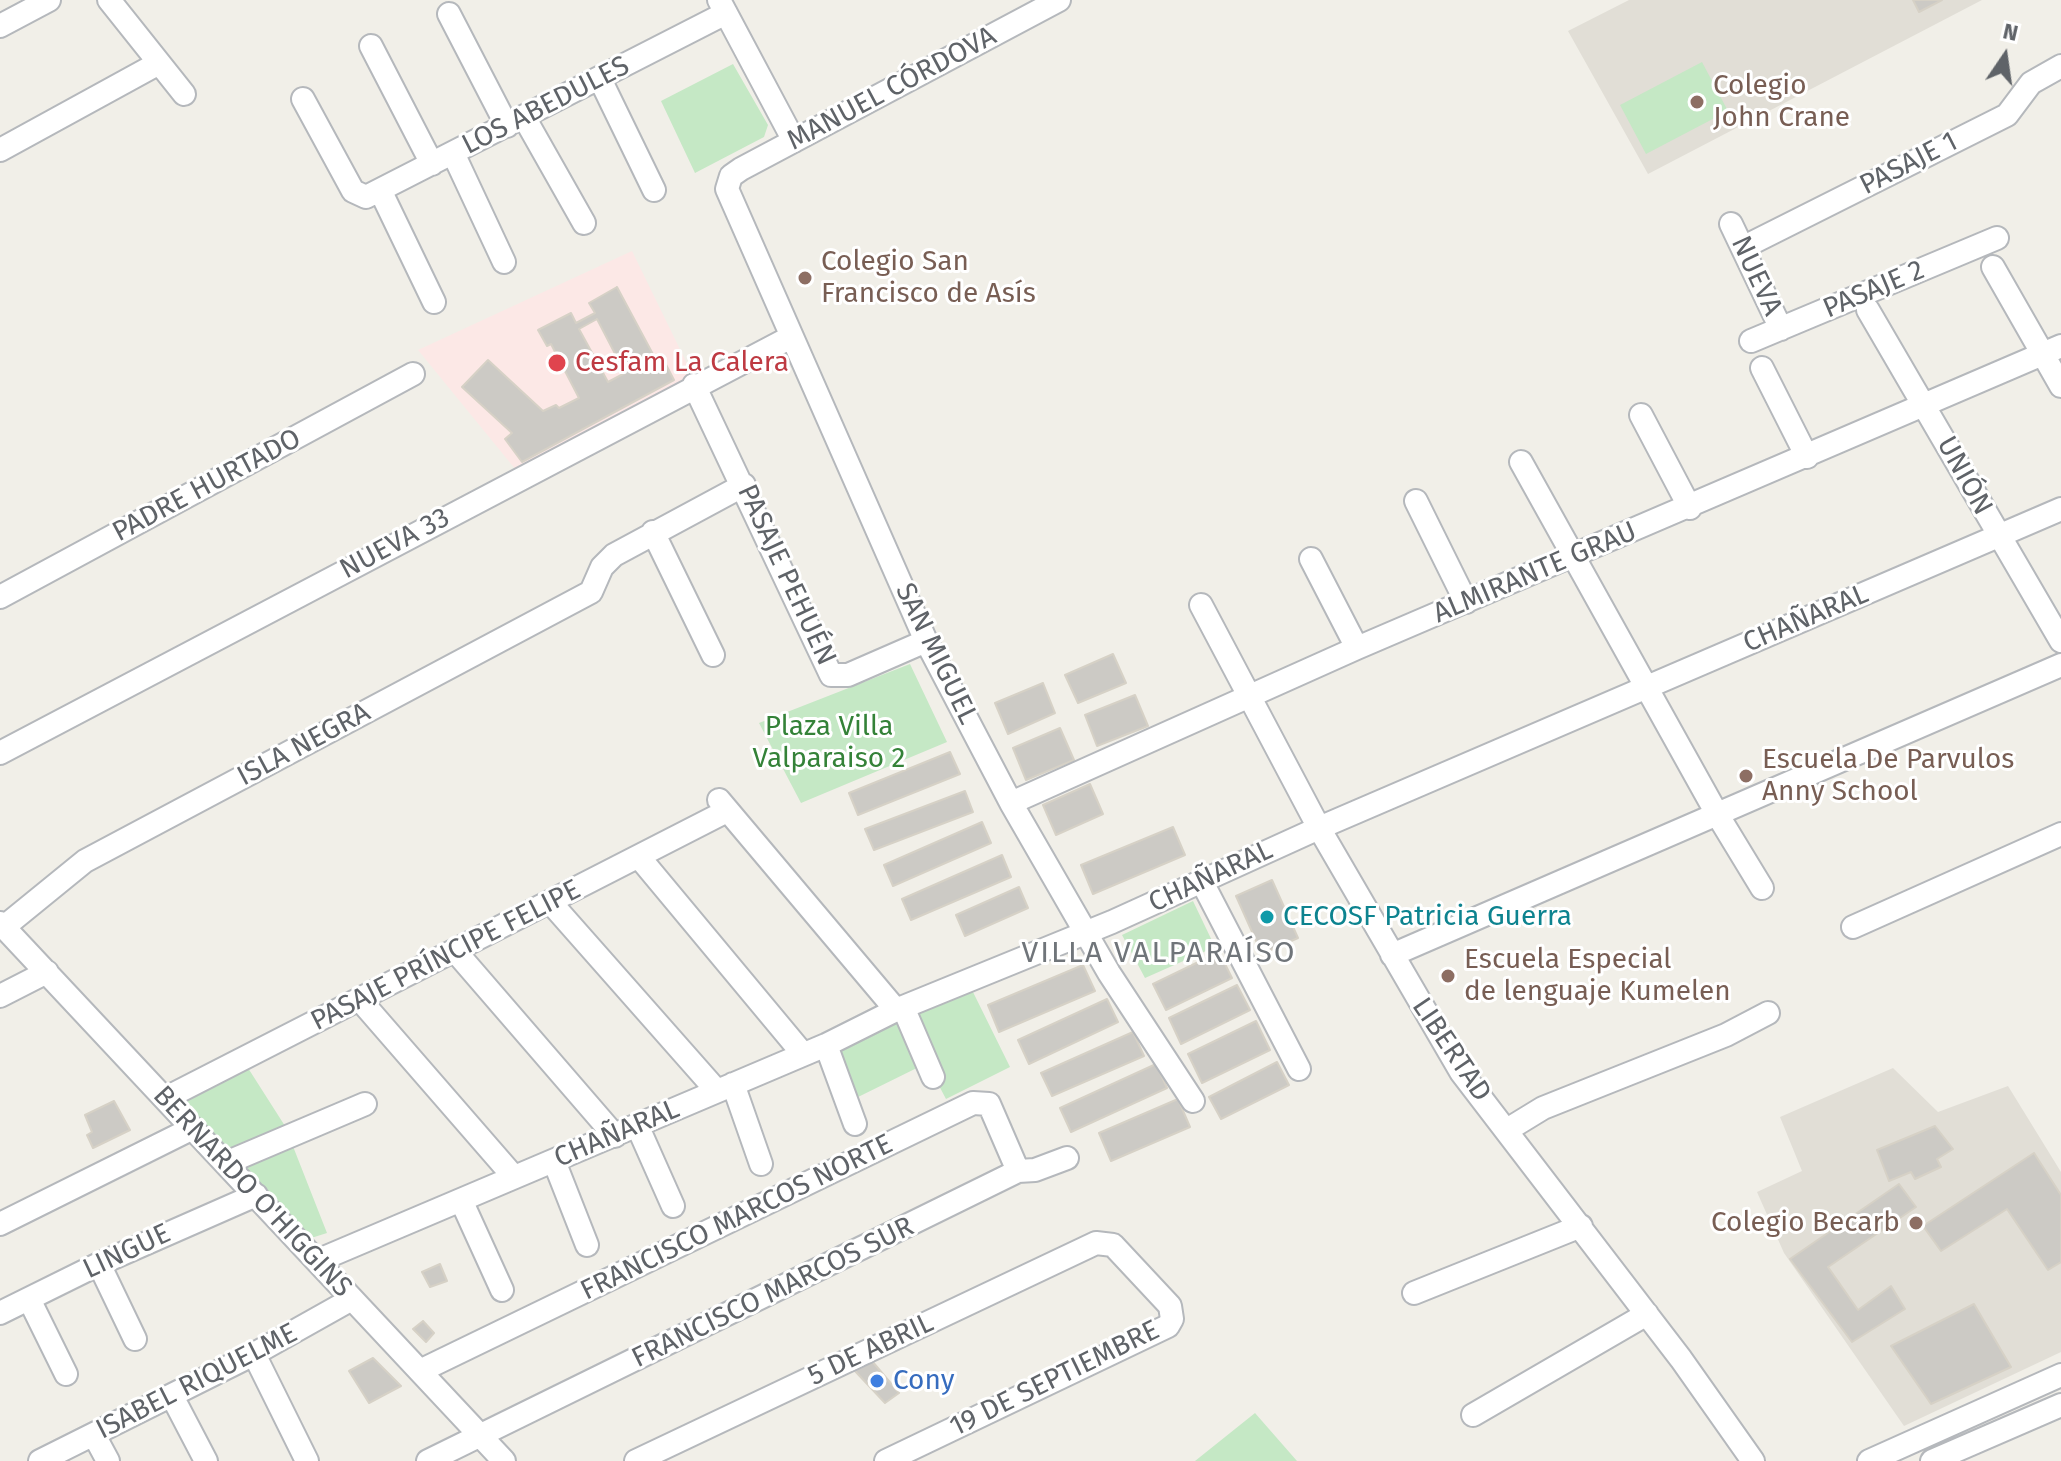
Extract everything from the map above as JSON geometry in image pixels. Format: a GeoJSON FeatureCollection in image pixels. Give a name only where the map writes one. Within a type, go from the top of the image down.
{"type":"FeatureCollection","features":[{"type":"Feature","properties":{"kind":"street"},"geometry":{"type":"LineString","coordinates":[[0,26],[49,0]]}},
{"type":"Feature","properties":{"kind":"street"},"geometry":{"type":"LineString","coordinates":[[109,0],[184,94]]}},
{"type":"Feature","properties":{"kind":"street","name":"MANUEL CÓRDOVA"},"geometry":{"type":"LineString","coordinates":[[727,182],[741,169],[1059,0]]}},
{"type":"Feature","properties":{"kind":"street"},"geometry":{"type":"LineString","coordinates":[[723,6],[794,141]]}},
{"type":"Feature","properties":{"kind":"street","name":"LOS ABEDULES"},"geometry":{"type":"LineString","coordinates":[[373,193],[600,79],[723,6]]}},
{"type":"Feature","properties":{"kind":"street"},"geometry":{"type":"LineString","coordinates":[[449,14],[584,223]]}},
{"type":"Feature","properties":{"kind":"street"},"geometry":{"type":"LineString","coordinates":[[371,46],[432,164]]}},
{"type":"Feature","properties":{"kind":"street"},"geometry":{"type":"LineString","coordinates":[[0,150],[159,63]]}},
{"type":"Feature","properties":{"kind":"street","name":"PASAJE 1"},"geometry":{"type":"LineString","coordinates":[[1744,247],[2007,115],[2031,83],[2061,66]]}},
{"type":"Feature","properties":{"kind":"street"},"geometry":{"type":"LineString","coordinates":[[600,79],[654,190]]}},
{"type":"Feature","properties":{"kind":"street"},"geometry":{"type":"LineString","coordinates":[[303,99],[353,191],[373,193],[434,302]]}},
{"type":"Feature","properties":{"kind":"street"},"geometry":{"type":"LineString","coordinates":[[453,153],[504,262]]}},
{"type":"Feature","properties":{"kind":"street","name":"SAN MIGUEL"},"geometry":{"type":"LineString","coordinates":[[727,182],[728,198],[926,641],[1011,803],[1086,932],[1193,1101]]}},
{"type":"Feature","properties":{"kind":"street","name":"NUEVA"},"geometry":{"type":"LineString","coordinates":[[1731,224],[1781,329]]}},
{"type":"Feature","properties":{"kind":"street","name":"PASAJE 2"},"geometry":{"type":"LineString","coordinates":[[1751,341],[1997,238]]}},
{"type":"Feature","properties":{"kind":"street"},"geometry":{"type":"LineString","coordinates":[[1993,267],[2052,350],[2061,386]]}},
{"type":"Feature","properties":{"kind":"street","name":"UNIÓN"},"geometry":{"type":"LineString","coordinates":[[1868,310],[2061,641]]}},
{"type":"Feature","properties":{"kind":"street","name":"NUEVA 33"},"geometry":{"type":"LineString","coordinates":[[0,753],[694,385],[791,337]]}},
{"type":"Feature","properties":{"kind":"street","name":"ALMIRANTE GRAU"},"geometry":{"type":"LineString","coordinates":[[1011,803],[1357,648],[1690,508],[2052,350]]}},
{"type":"Feature","properties":{"kind":"street"},"geometry":{"type":"LineString","coordinates":[[1762,368],[1807,457]]}},
{"type":"Feature","properties":{"kind":"street","name":"PADRE HURTADO"},"geometry":{"type":"LineString","coordinates":[[0,597],[413,374]]}},
{"type":"Feature","properties":{"kind":"street","name":"PASAJE PEHUÉN"},"geometry":{"type":"LineString","coordinates":[[694,385],[744,485],[831,675],[848,675],[926,641]]}},
{"type":"Feature","properties":{"kind":"street"},"geometry":{"type":"LineString","coordinates":[[1641,415],[1690,508]]}},
{"type":"Feature","properties":{"kind":"street"},"geometry":{"type":"LineString","coordinates":[[1521,462],[1572,558],[1762,888]]}},
{"type":"Feature","properties":{"kind":"street","name":"ISLA NEGRA"},"geometry":{"type":"LineString","coordinates":[[2,925],[85,861],[591,592],[602,567],[614,555],[744,485]]}},
{"type":"Feature","properties":{"kind":"street"},"geometry":{"type":"LineString","coordinates":[[1416,501],[1466,602]]}},
{"type":"Feature","properties":{"kind":"street","name":"CHAÑARAL"},"geometry":{"type":"LineString","coordinates":[[317,1261],[615,1136],[826,1045],[899,1009],[1086,932],[1319,828],[2061,509]]}},
{"type":"Feature","properties":{"kind":"street"},"geometry":{"type":"LineString","coordinates":[[653,532],[713,655]]}},
{"type":"Feature","properties":{"kind":"street"},"geometry":{"type":"LineString","coordinates":[[1311,559],[1357,648]]}},
{"type":"Feature","properties":{"kind":"street","name":"LIBERTAD"},"geometry":{"type":"LineString","coordinates":[[1201,605],[1319,828],[1461,1072],[1581,1226],[1753,1461]]}},
{"type":"Feature","properties":{"kind":"street"},"geometry":{"type":"LineString","coordinates":[[1392,955],[2061,665]]}},
{"type":"Feature","properties":{"kind":"street","name":"PASAJE PRÍNCIPE FELIPE"},"geometry":{"type":"LineString","coordinates":[[166,1098],[639,857],[722,805],[899,1009]]}},
{"type":"Feature","properties":{"kind":"street"},"geometry":{"type":"LineString","coordinates":[[1853,927],[2061,834]]}},
{"type":"Feature","properties":{"kind":"street"},"geometry":{"type":"LineString","coordinates":[[639,857],[803,1054]]}},
{"type":"Feature","properties":{"kind":"street"},"geometry":{"type":"LineString","coordinates":[[1202,882],[1299,1069]]}},
{"type":"Feature","properties":{"kind":"street"},"geometry":{"type":"LineString","coordinates":[[551,903],[725,1088],[761,1164]]}},
{"type":"Feature","properties":{"kind":"street","name":"BERNARDO O'HIGGINS"},"geometry":{"type":"LineString","coordinates":[[2,925],[504,1461]]}},
{"type":"Feature","properties":{"kind":"street"},"geometry":{"type":"LineString","coordinates":[[456,952],[615,1136]]}},
{"type":"Feature","properties":{"kind":"street"},"geometry":{"type":"LineString","coordinates":[[0,996],[47,972]]}},
{"type":"Feature","properties":{"kind":"street"},"geometry":{"type":"LineString","coordinates":[[361,1001],[514,1177]]}},
{"type":"Feature","properties":{"kind":"street"},"geometry":{"type":"LineString","coordinates":[[899,1009],[933,1077]]}},
{"type":"Feature","properties":{"kind":"street"},"geometry":{"type":"LineString","coordinates":[[1507,1130],[1543,1108],[1726,1035],[1768,1013]]}},
{"type":"Feature","properties":{"kind":"street"},"geometry":{"type":"LineString","coordinates":[[826,1045],[855,1124]]}},
{"type":"Feature","properties":{"kind":"street","name":"FRANCISCO MARCOS NORTE"},"geometry":{"type":"LineString","coordinates":[[420,1371],[973,1103],[989,1104],[1018,1171]]}},
{"type":"Feature","properties":{"kind":"street"},"geometry":{"type":"LineString","coordinates":[[226,1163],[365,1104]]}},
{"type":"Feature","properties":{"kind":"street"},"geometry":{"type":"LineString","coordinates":[[637,1125],[673,1206]]}},
{"type":"Feature","properties":{"kind":"street"},"geometry":{"type":"LineString","coordinates":[[0,1224],[193,1128]]}},
{"type":"Feature","properties":{"kind":"street","name":"FRANCISCO MARCOS SUR"},"geometry":{"type":"LineString","coordinates":[[428,1461],[1018,1171],[1035,1170],[1067,1158]]}},
{"type":"Feature","properties":{"kind":"street"},"geometry":{"type":"LineString","coordinates":[[554,1161],[587,1245]]}},
{"type":"Feature","properties":{"kind":"street","name":"LINGUE"},"geometry":{"type":"LineString","coordinates":[[0,1313],[99,1264],[256,1195]]}},
{"type":"Feature","properties":{"kind":"street"},"geometry":{"type":"LineString","coordinates":[[461,1200],[502,1290]]}},
{"type":"Feature","properties":{"kind":"street"},"geometry":{"type":"LineString","coordinates":[[1414,1293],[1581,1226]]}},
{"type":"Feature","properties":{"kind":"street","name":"5 DE ABRIL"},"geometry":{"type":"LineString","coordinates":[[636,1461],[1096,1243],[1106,1242]]}},
{"type":"Feature","properties":{"kind":"street","name":"19 DE SEPTIEMBRE"},"geometry":{"type":"LineString","coordinates":[[886,1461],[1168,1326],[1172,1319],[1170,1306],[1120,1252],[1106,1242]]}},
{"type":"Feature","properties":{"kind":"street"},"geometry":{"type":"LineString","coordinates":[[99,1264],[135,1339]]}},
{"type":"Feature","properties":{"kind":"street"},"geometry":{"type":"LineString","coordinates":[[29,1299],[66,1374]]}},
{"type":"Feature","properties":{"kind":"street","name":"ISABEL RIQUELME"},"geometry":{"type":"LineString","coordinates":[[40,1461],[254,1354],[352,1299]]}},
{"type":"Feature","properties":{"kind":"street"},"geometry":{"type":"LineString","coordinates":[[1473,1415],[1647,1314]]}},
{"type":"Feature","properties":{"kind":"street"},"geometry":{"type":"LineString","coordinates":[[254,1354],[307,1461]]}},
{"type":"Feature","properties":{"kind":"street"},"geometry":{"type":"LineString","coordinates":[[1869,1461],[2061,1375]]}},
{"type":"Feature","properties":{"kind":"street"},"geometry":{"type":"LineString","coordinates":[[172,1396],[206,1461]]}},
{"type":"Feature","properties":{"kind":"street"},"geometry":{"type":"LineString","coordinates":[[1932,1461],[2061,1405]]}},
{"type":"Feature","properties":{"kind":"street"},"geometry":{"type":"LineString","coordinates":[[94,1435],[108,1461]]}},
{"type":"Feature","properties":{"kind":"shaded area","name":"Colegio John Crane"},"geometry":{"type":"Polygon","coordinates":[[[1629,0],[1982,0],[1648,174],[1568,31],[1629,0]]]}},
{"type":"Feature","properties":{"kind":"shaded area","name":"Cesfam La Calera"},"geometry":{"type":"Polygon","coordinates":[[[632,251],[693,376],[516,470],[418,350],[632,251]]]}},
{"type":"Feature","properties":{"kind":"shaded area","name":"Colegio Becarb"},"geometry":{"type":"Polygon","coordinates":[[[1893,1068],[1938,1112],[2008,1086],[2061,1172],[2061,1352],[1904,1426],[1784,1253],[1757,1192],[1802,1171],[1780,1117],[1893,1068]]]}},
{"type":"Feature","properties":{"kind":"green space"},"geometry":{"type":"Polygon","coordinates":[[[1702,62],[1728,111],[1646,154],[1620,105],[1702,62]]]}},
{"type":"Feature","properties":{"kind":"green space"},"geometry":{"type":"Polygon","coordinates":[[[733,64],[768,125],[764,137],[695,173],[661,101],[733,64]]]}},
{"type":"Feature","properties":{"kind":"green space","name":"Plaza Villa Valparaiso 2"},"geometry":{"type":"Polygon","coordinates":[[[910,664],[947,742],[801,803],[759,723],[910,664]]]}},
{"type":"Feature","properties":{"kind":"green space"},"geometry":{"type":"Polygon","coordinates":[[[1193,901],[1215,947],[1145,978],[1122,935],[1193,901]]]}},
{"type":"Feature","properties":{"kind":"green space"},"geometry":{"type":"Polygon","coordinates":[[[972,990],[1010,1067],[946,1099],[927,1063],[852,1100],[834,1049],[972,990]]]}},
{"type":"Feature","properties":{"kind":"green space"},"geometry":{"type":"Polygon","coordinates":[[[248,1068],[285,1126],[327,1233],[308,1239],[179,1098],[248,1068]]]}},
{"type":"Feature","properties":{"kind":"green space"},"geometry":{"type":"Polygon","coordinates":[[[1255,1413],[1297,1461],[1195,1461],[1255,1413]]]}},
{"type":"Feature","properties":{"kind":"building"},"geometry":{"type":"Polygon","coordinates":[[[1913,0],[1942,0],[1919,12],[1913,0]]]}},
{"type":"Feature","properties":{"kind":"building"},"geometry":{"type":"Polygon","coordinates":[[[617,287],[655,358],[661,355],[674,380],[522,462],[505,439],[512,433],[462,387],[488,360],[543,411],[556,405],[559,408],[579,398],[551,344],[547,346],[538,330],[571,313],[576,323],[595,313],[589,303],[617,287]],[[597,319],[579,329],[608,382],[625,373],[597,319]]]}},
{"type":"Feature","properties":{"kind":"building"},"geometry":{"type":"Polygon","coordinates":[[[1113,654],[1126,683],[1078,703],[1065,675],[1113,654]]]}},
{"type":"Feature","properties":{"kind":"building"},"geometry":{"type":"Polygon","coordinates":[[[1043,683],[1055,713],[1008,734],[995,703],[1043,683]]]}},
{"type":"Feature","properties":{"kind":"building"},"geometry":{"type":"Polygon","coordinates":[[[1135,695],[1148,726],[1097,746],[1085,715],[1135,695]]]}},
{"type":"Feature","properties":{"kind":"building"},"geometry":{"type":"Polygon","coordinates":[[[1060,728],[1074,760],[1026,780],[1013,748],[1060,728]]]}},
{"type":"Feature","properties":{"kind":"building"},"geometry":{"type":"Polygon","coordinates":[[[950,752],[960,774],[858,815],[849,793],[950,752]]]}},
{"type":"Feature","properties":{"kind":"building"},"geometry":{"type":"Polygon","coordinates":[[[1090,784],[1103,814],[1056,835],[1043,805],[1090,784]]]}},
{"type":"Feature","properties":{"kind":"building"},"geometry":{"type":"Polygon","coordinates":[[[965,791],[973,812],[874,850],[865,829],[965,791]]]}},
{"type":"Feature","properties":{"kind":"building"},"geometry":{"type":"Polygon","coordinates":[[[982,822],[991,843],[893,886],[884,865],[982,822]]]}},
{"type":"Feature","properties":{"kind":"building"},"geometry":{"type":"Polygon","coordinates":[[[1173,827],[1185,855],[1093,894],[1081,865],[1173,827]]]}},
{"type":"Feature","properties":{"kind":"building"},"geometry":{"type":"Polygon","coordinates":[[[1002,855],[1011,877],[911,920],[902,899],[1002,855]]]}},
{"type":"Feature","properties":{"kind":"building","name":"CECOSF Patricia Guerra"},"geometry":{"type":"Polygon","coordinates":[[[1272,880],[1298,938],[1262,954],[1236,896],[1272,880]]]}},
{"type":"Feature","properties":{"kind":"building"},"geometry":{"type":"Polygon","coordinates":[[[1019,887],[1028,908],[965,936],[956,915],[1019,887]]]}},
{"type":"Feature","properties":{"kind":"building"},"geometry":{"type":"Polygon","coordinates":[[[1219,952],[1232,978],[1166,1010],[1153,984],[1219,952]]]}},
{"type":"Feature","properties":{"kind":"building"},"geometry":{"type":"Polygon","coordinates":[[[1083,965],[1095,991],[999,1032],[988,1005],[1083,965]]]}},
{"type":"Feature","properties":{"kind":"building"},"geometry":{"type":"Polygon","coordinates":[[[1237,985],[1250,1010],[1181,1044],[1169,1018],[1237,985]]]}},
{"type":"Feature","properties":{"kind":"building"},"geometry":{"type":"Polygon","coordinates":[[[1107,999],[1118,1022],[1029,1064],[1018,1040],[1107,999]]]}},
{"type":"Feature","properties":{"kind":"building"},"geometry":{"type":"Polygon","coordinates":[[[1256,1021],[1270,1050],[1202,1083],[1188,1054],[1256,1021]]]}},
{"type":"Feature","properties":{"kind":"building"},"geometry":{"type":"Polygon","coordinates":[[[1133,1032],[1144,1056],[1052,1096],[1041,1073],[1133,1032]]]}},
{"type":"Feature","properties":{"kind":"building"},"geometry":{"type":"Polygon","coordinates":[[[1277,1062],[1289,1085],[1221,1119],[1209,1097],[1277,1062]]]}},
{"type":"Feature","properties":{"kind":"building"},"geometry":{"type":"Polygon","coordinates":[[[1156,1064],[1167,1088],[1071,1132],[1060,1108],[1156,1064]]]}},
{"type":"Feature","properties":{"kind":"building"},"geometry":{"type":"Polygon","coordinates":[[[1178,1099],[1190,1127],[1111,1161],[1099,1133],[1178,1099]]]}},
{"type":"Feature","properties":{"kind":"building"},"geometry":{"type":"Polygon","coordinates":[[[114,1101],[130,1130],[93,1148],[87,1135],[92,1132],[85,1115],[114,1101]]]}},
{"type":"Feature","properties":{"kind":"building"},"geometry":{"type":"Polygon","coordinates":[[[1935,1126],[1953,1149],[1937,1159],[1941,1167],[1915,1179],[1911,1172],[1889,1181],[1877,1150],[1935,1126]]]}},
{"type":"Feature","properties":{"kind":"building"},"geometry":{"type":"Polygon","coordinates":[[[2034,1153],[2061,1195],[2061,1262],[2048,1270],[2007,1209],[1941,1251],[1923,1226],[2034,1153]]]}},
{"type":"Feature","properties":{"kind":"building"},"geometry":{"type":"Polygon","coordinates":[[[1899,1184],[1916,1207],[1828,1267],[1858,1310],[1891,1286],[1905,1309],[1852,1342],[1790,1259],[1899,1184]]]}},
{"type":"Feature","properties":{"kind":"building"},"geometry":{"type":"Polygon","coordinates":[[[440,1264],[447,1281],[430,1287],[422,1272],[440,1264]]]}},
{"type":"Feature","properties":{"kind":"building"},"geometry":{"type":"Polygon","coordinates":[[[1974,1304],[2011,1367],[1931,1404],[1891,1346],[1974,1304]]]}},
{"type":"Feature","properties":{"kind":"building"},"geometry":{"type":"Polygon","coordinates":[[[423,1321],[434,1333],[426,1342],[413,1329],[423,1321]]]}},
{"type":"Feature","properties":{"kind":"building"},"geometry":{"type":"Polygon","coordinates":[[[373,1358],[401,1386],[369,1403],[349,1371],[373,1358]]]}},
{"type":"Feature","properties":{"kind":"building","name":"Cony"},"geometry":{"type":"Polygon","coordinates":[[[872,1361],[899,1393],[885,1403],[854,1370],[872,1361]]]}},
{"type":"Feature","properties":{"kind":"place","name":"Colegio John Crane"},"geometry":{"type":"Point","coordinates":[1697,102]}},
{"type":"Feature","properties":{"kind":"place","name":"Colegio San Francisco de Asís"},"geometry":{"type":"Point","coordinates":[805,278]}},
{"type":"Feature","properties":{"kind":"place","name":"Cesfam La Calera"},"geometry":{"type":"Point","coordinates":[557,363]}},
{"type":"Feature","properties":{"kind":"place","name":"Escuela De Parvulos Anny School"},"geometry":{"type":"Point","coordinates":[1746,776]}},
{"type":"Feature","properties":{"kind":"place","name":"CECOSF Patricia Guerra"},"geometry":{"type":"Point","coordinates":[1267,917]}},
{"type":"Feature","properties":{"kind":"place","name":"Escuela Especial de lenguaje Kumelen"},"geometry":{"type":"Point","coordinates":[1448,976]}},
{"type":"Feature","properties":{"kind":"place","name":"Colegio Becarb"},"geometry":{"type":"Point","coordinates":[1916,1223]}},
{"type":"Feature","properties":{"kind":"place","name":"Cony"},"geometry":{"type":"Point","coordinates":[877,1381]}},
{"type":"Feature","properties":{"kind":"district","name":"VILLA VALPARAÍSO"},"geometry":{"type":"Point","coordinates":[1159,954]}}]}
